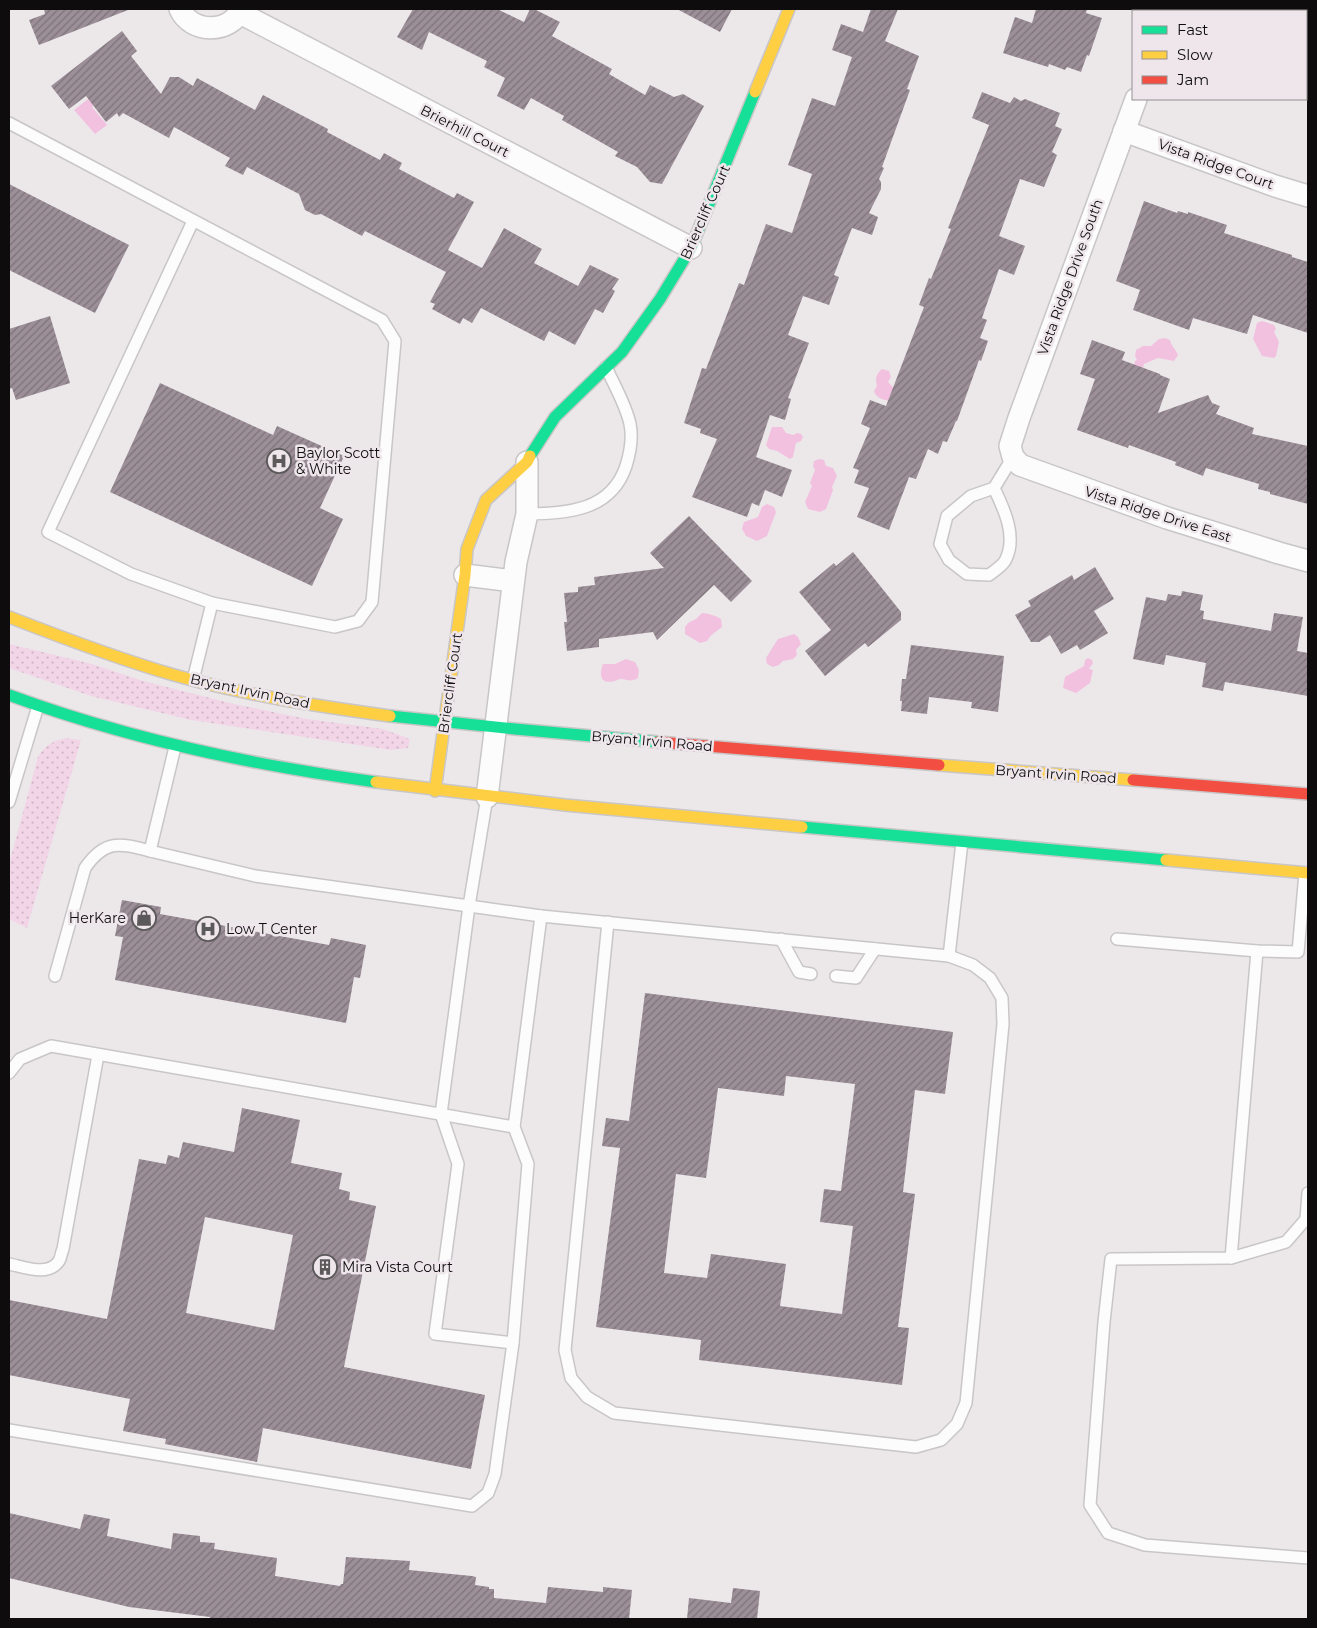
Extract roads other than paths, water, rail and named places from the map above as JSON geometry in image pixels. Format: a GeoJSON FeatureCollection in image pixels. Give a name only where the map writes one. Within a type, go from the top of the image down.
{"type":"FeatureCollection","features":[{"type":"Feature","properties":{"kind":"main road","name":"Briercliff Court"},"geometry":{"type":"LineString","coordinates":[[435,791],[465,575],[466,549],[486,500],[527,462],[555,417],[622,352],[655,306],[691,248],[790,9]]}},
{"type":"Feature","properties":{"kind":"main road","name":"Bryant Irvin Road"},"geometry":{"type":"LineString","coordinates":[[9,617],[112,656],[193,680],[297,702],[371,714],[495,728],[1308,794]]}},
{"type":"Feature","properties":{"kind":"main road"},"geometry":{"type":"LineString","coordinates":[[9,695],[38,706],[175,747],[250,763],[435,791],[564,806],[1306,873]]}},
{"type":"Feature","properties":{"kind":"street","name":"Brierhill Court"},"geometry":{"type":"LineString","coordinates":[[180,9],[191,22],[204,28],[217,28],[230,23],[240,11],[691,248]]}},
{"type":"Feature","properties":{"kind":"street","name":"Vista Ridge Drive South"},"geometry":{"type":"LineString","coordinates":[[1013,457],[1010,446],[1018,418],[1136,100]]}},
{"type":"Feature","properties":{"kind":"street","name":"Vista Ridge Court"},"geometry":{"type":"LineString","coordinates":[[1124,131],[1275,186],[1308,196]]}},
{"type":"Feature","properties":{"kind":"street","name":"Vista Ridge Drive East"},"geometry":{"type":"LineString","coordinates":[[1013,457],[1020,465],[1167,518],[1308,561]]}},
{"type":"Feature","properties":{"kind":"street"},"geometry":{"type":"LineString","coordinates":[[486,797],[513,581],[527,514],[527,462]]}},
{"type":"Feature","properties":{"kind":"street"},"geometry":{"type":"LineString","coordinates":[[465,575],[513,581]]}},
{"type":"Feature","properties":{"kind":"lane"},"geometry":{"type":"LineString","coordinates":[[9,123],[193,220],[382,320],[395,341],[372,602],[358,621],[335,627],[212,603],[131,574],[48,532],[193,220]]}},
{"type":"Feature","properties":{"kind":"lane"},"geometry":{"type":"LineString","coordinates":[[527,514],[570,512],[593,505],[612,492],[623,476],[629,457],[631,442],[630,424],[606,367]]}},
{"type":"Feature","properties":{"kind":"lane"},"geometry":{"type":"LineString","coordinates":[[994,488],[1006,514],[1010,538],[1006,561],[990,576],[967,574],[948,560],[940,544],[947,516],[971,496],[994,488],[1013,457]]}},
{"type":"Feature","properties":{"kind":"lane"},"geometry":{"type":"LineString","coordinates":[[193,680],[212,603]]}},
{"type":"Feature","properties":{"kind":"lane"},"geometry":{"type":"LineString","coordinates":[[9,802],[38,706]]}},
{"type":"Feature","properties":{"kind":"lane"},"geometry":{"type":"LineString","coordinates":[[150,851],[175,747]]}},
{"type":"Feature","properties":{"kind":"lane"},"geometry":{"type":"LineString","coordinates":[[486,797],[469,906],[441,1114],[458,1164],[435,1334],[513,1344]]}},
{"type":"Feature","properties":{"kind":"lane"},"geometry":{"type":"LineString","coordinates":[[949,956],[962,842]]}},
{"type":"Feature","properties":{"kind":"lane"},"geometry":{"type":"LineString","coordinates":[[55,976],[86,868],[98,852],[115,845],[124,844],[255,876],[540,916],[608,922],[875,948],[949,956],[973,965],[990,978],[1002,998],[1003,1024],[966,1403],[957,1424],[941,1440],[916,1447],[614,1413],[586,1397],[571,1378],[565,1350],[608,922]]}},
{"type":"Feature","properties":{"kind":"lane"},"geometry":{"type":"LineString","coordinates":[[1298,952],[1306,873]]}},
{"type":"Feature","properties":{"kind":"lane"},"geometry":{"type":"LineString","coordinates":[[9,1430],[472,1506],[488,1493],[495,1474],[513,1344],[528,1164],[514,1127],[540,916]]}},
{"type":"Feature","properties":{"kind":"lane"},"geometry":{"type":"LineString","coordinates":[[782,939],[798,972],[811,974]]}},
{"type":"Feature","properties":{"kind":"lane"},"geometry":{"type":"LineString","coordinates":[[1117,939],[1257,951],[1298,952],[1308,958]]}},
{"type":"Feature","properties":{"kind":"lane"},"geometry":{"type":"LineString","coordinates":[[836,976],[856,978],[875,948]]}},
{"type":"Feature","properties":{"kind":"lane"},"geometry":{"type":"LineString","coordinates":[[1231,1258],[1257,951]]}},
{"type":"Feature","properties":{"kind":"lane"},"geometry":{"type":"LineString","coordinates":[[9,1073],[20,1059],[51,1046],[514,1127]]}},
{"type":"Feature","properties":{"kind":"lane"},"geometry":{"type":"LineString","coordinates":[[9,1264],[41,1270],[51,1269],[59,1261],[98,1055]]}},
{"type":"Feature","properties":{"kind":"lane"},"geometry":{"type":"LineString","coordinates":[[1308,1193],[1306,1219],[1286,1242],[1231,1258],[1111,1259],[1104,1322],[1090,1505],[1108,1533],[1145,1545],[1308,1558]]}},
{"type":"Feature","properties":{"kind":"place","name":"Baylor Scott & White"},"geometry":{"type":"Point","coordinates":[279,461]}},
{"type":"Feature","properties":{"kind":"place","name":"HerKare"},"geometry":{"type":"Point","coordinates":[144,918]}},
{"type":"Feature","properties":{"kind":"place","name":"Low T Center"},"geometry":{"type":"Point","coordinates":[208,929]}},
{"type":"Feature","properties":{"kind":"place","name":"Mira Vista Court"},"geometry":{"type":"Point","coordinates":[325,1267]}}]}
